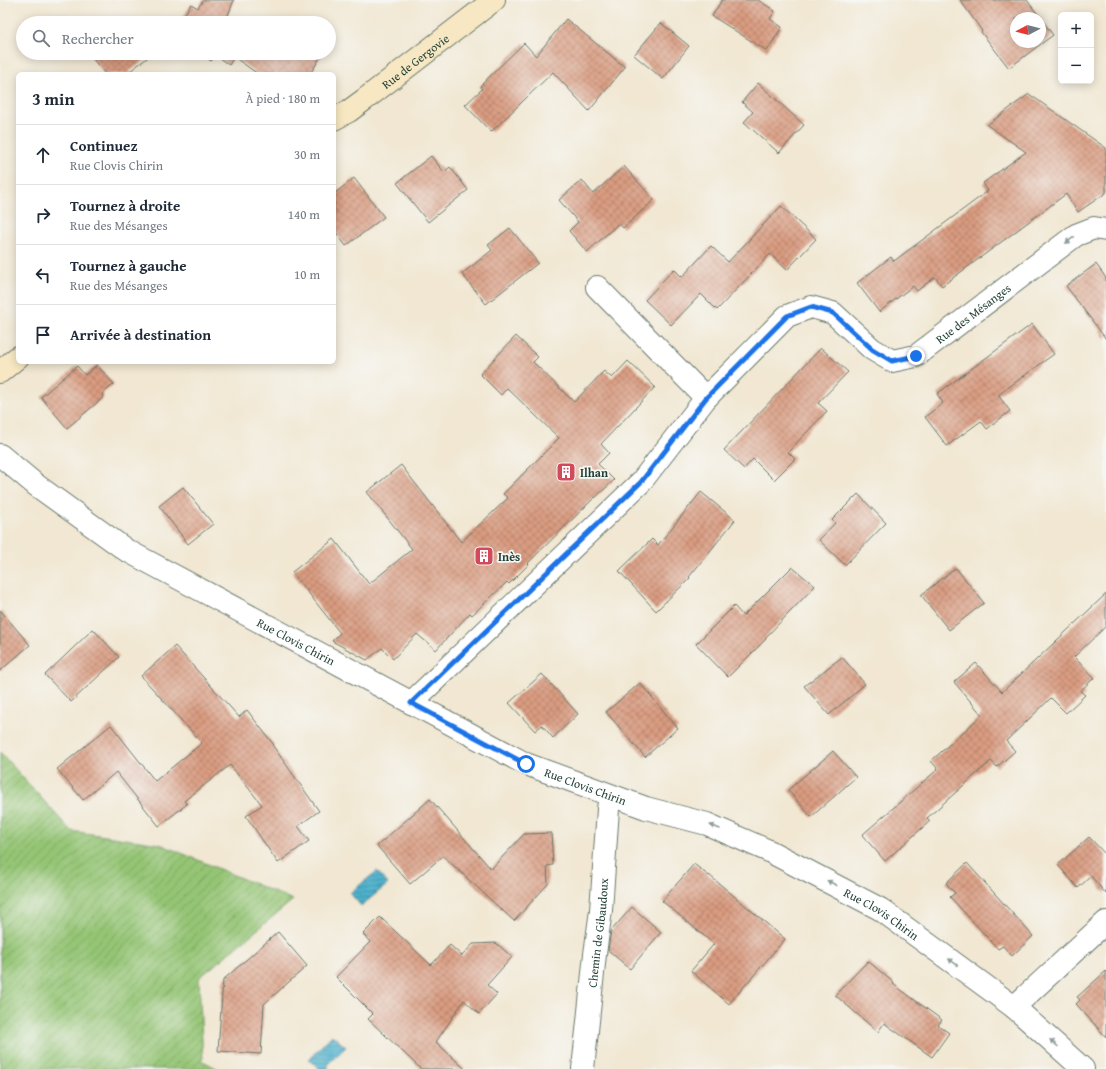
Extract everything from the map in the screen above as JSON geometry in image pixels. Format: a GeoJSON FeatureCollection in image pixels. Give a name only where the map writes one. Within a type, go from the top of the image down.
{"type":"FeatureCollection","features":[{"type":"Feature","properties":{"kind":"main road","name":"Rue de Gergovie"},"geometry":{"type":"LineString","coordinates":[[336,118],[364,100],[494,0]]}},
{"type":"Feature","properties":{"kind":"main road"},"geometry":{"type":"LineString","coordinates":[[0,372],[16,359]]}},
{"type":"Feature","properties":{"kind":"street","name":"Rue des Mésanges"},"geometry":{"type":"LineString","coordinates":[[411,703],[641,482],[706,398],[787,316],[811,307],[833,313],[872,349],[892,361],[916,356],[1076,235],[1094,228],[1106,230]]}},
{"type":"Feature","properties":{"kind":"street"},"geometry":{"type":"LineString","coordinates":[[597,287],[706,398]]}},
{"type":"Feature","properties":{"kind":"street","name":"Rue Clovis Chirin"},"geometry":{"type":"LineString","coordinates":[[0,455],[36,485],[126,550],[526,764],[646,808],[707,824],[769,851],[880,909],[1014,1007],[1083,1069]]}},
{"type":"Feature","properties":{"kind":"street","name":"Chemin de Gibaudoux"},"geometry":{"type":"LineString","coordinates":[[583,1069],[601,910],[610,796]]}},
{"type":"Feature","properties":{"kind":"street"},"geometry":{"type":"LineString","coordinates":[[1014,1007],[1106,922]]}},
{"type":"Feature","properties":{"kind":"green space"},"geometry":{"type":"Polygon","coordinates":[[[0,752],[71,831],[160,844],[293,900],[199,978],[203,1061],[218,1069],[0,1069],[0,752]]]}},
{"type":"Feature","properties":{"kind":"water"},"geometry":{"type":"Polygon","coordinates":[[[377,871],[388,884],[361,906],[350,893],[377,871]]]}},
{"type":"Feature","properties":{"kind":"water"},"geometry":{"type":"Polygon","coordinates":[[[332,1035],[346,1047],[328,1064],[328,1069],[320,1069],[309,1059],[332,1035]]]}},
{"type":"Feature","properties":{"kind":"building"},"geometry":{"type":"Polygon","coordinates":[[[203,0],[234,0],[228,16],[184,16],[191,4],[198,8],[203,0]]]}},
{"type":"Feature","properties":{"kind":"building"},"geometry":{"type":"Polygon","coordinates":[[[722,0],[758,0],[775,11],[770,19],[782,27],[767,51],[712,16],[722,0]]]}},
{"type":"Feature","properties":{"kind":"building"},"geometry":{"type":"Polygon","coordinates":[[[960,0],[1027,0],[1036,12],[1010,12],[1010,48],[1036,48],[1009,68],[981,32],[982,31],[960,0]]]}},
{"type":"Feature","properties":{"kind":"building"},"geometry":{"type":"Polygon","coordinates":[[[566,19],[625,67],[589,111],[553,72],[491,132],[465,105],[482,89],[480,86],[524,43],[536,56],[566,19]]]}},
{"type":"Feature","properties":{"kind":"building"},"geometry":{"type":"Polygon","coordinates":[[[661,23],[689,46],[663,79],[634,55],[661,23]]]}},
{"type":"Feature","properties":{"kind":"building"},"geometry":{"type":"Polygon","coordinates":[[[1046,26],[1053,35],[1046,40],[1046,26]]]}},
{"type":"Feature","properties":{"kind":"building"},"geometry":{"type":"Polygon","coordinates":[[[94,60],[144,60],[129,72],[103,72],[94,60]]]}},
{"type":"Feature","properties":{"kind":"building"},"geometry":{"type":"Polygon","coordinates":[[[222,60],[232,60],[229,65],[222,60]]]}},
{"type":"Feature","properties":{"kind":"building"},"geometry":{"type":"Polygon","coordinates":[[[238,60],[319,60],[311,72],[255,72],[238,60]]]}},
{"type":"Feature","properties":{"kind":"building"},"geometry":{"type":"Polygon","coordinates":[[[758,83],[804,125],[779,153],[744,122],[753,112],[742,102],[758,83]]]}},
{"type":"Feature","properties":{"kind":"building"},"geometry":{"type":"Polygon","coordinates":[[[1029,94],[1106,148],[1106,193],[1078,212],[1066,194],[942,286],[935,277],[917,291],[913,286],[879,312],[857,283],[891,257],[894,261],[988,191],[983,183],[1026,152],[987,125],[1029,94]]]}},
{"type":"Feature","properties":{"kind":"building"},"geometry":{"type":"Polygon","coordinates":[[[431,156],[444,172],[450,167],[468,190],[428,222],[397,183],[431,156]]]}},
{"type":"Feature","properties":{"kind":"building"},"geometry":{"type":"Polygon","coordinates":[[[624,166],[654,200],[623,228],[619,223],[587,252],[569,231],[578,222],[559,200],[582,180],[593,194],[624,166]]]}},
{"type":"Feature","properties":{"kind":"building"},"geometry":{"type":"Polygon","coordinates":[[[354,178],[384,217],[346,246],[336,233],[336,192],[354,178]]]}},
{"type":"Feature","properties":{"kind":"building"},"geometry":{"type":"Polygon","coordinates":[[[781,206],[816,239],[787,270],[770,254],[717,310],[701,294],[671,325],[645,300],[674,269],[682,277],[711,246],[728,262],[781,206]]]}},
{"type":"Feature","properties":{"kind":"building"},"geometry":{"type":"Polygon","coordinates":[[[510,228],[538,263],[486,304],[462,274],[492,250],[488,245],[510,228]]]}},
{"type":"Feature","properties":{"kind":"building"},"geometry":{"type":"Polygon","coordinates":[[[1096,264],[1106,278],[1106,339],[1066,286],[1096,264]]]}},
{"type":"Feature","properties":{"kind":"building"},"geometry":{"type":"Polygon","coordinates":[[[1032,324],[1054,354],[998,395],[1010,411],[987,429],[981,421],[947,446],[925,417],[943,403],[937,394],[1032,324]]]}},
{"type":"Feature","properties":{"kind":"building"},"geometry":{"type":"Polygon","coordinates":[[[516,336],[538,357],[533,362],[574,402],[604,371],[612,378],[628,361],[655,387],[601,444],[609,453],[598,464],[614,480],[528,563],[529,564],[509,584],[507,582],[472,615],[470,613],[436,650],[417,634],[393,659],[382,648],[367,660],[332,641],[340,633],[292,572],[334,539],[369,584],[412,549],[367,492],[401,465],[461,542],[508,498],[503,494],[559,438],[507,388],[501,395],[480,374],[516,336]]]}},
{"type":"Feature","properties":{"kind":"building"},"geometry":{"type":"Polygon","coordinates":[[[821,348],[848,372],[818,403],[827,411],[788,452],[795,459],[774,480],[753,459],[744,469],[724,450],[821,348]]]}},
{"type":"Feature","properties":{"kind":"building"},"geometry":{"type":"Polygon","coordinates":[[[97,365],[114,384],[102,394],[104,397],[67,428],[41,397],[77,366],[85,375],[97,365]]]}},
{"type":"Feature","properties":{"kind":"building"},"geometry":{"type":"Polygon","coordinates":[[[183,487],[213,524],[188,544],[159,506],[183,487]]]}},
{"type":"Feature","properties":{"kind":"building"},"geometry":{"type":"Polygon","coordinates":[[[701,492],[735,520],[689,577],[690,578],[656,611],[619,571],[652,539],[658,545],[701,492]]]}},
{"type":"Feature","properties":{"kind":"building"},"geometry":{"type":"Polygon","coordinates":[[[858,494],[886,523],[845,565],[819,540],[835,523],[832,520],[858,494]]]}},
{"type":"Feature","properties":{"kind":"building"},"geometry":{"type":"Polygon","coordinates":[[[792,567],[815,586],[765,638],[766,639],[728,677],[696,644],[734,606],[743,616],[792,567]]]}},
{"type":"Feature","properties":{"kind":"building"},"geometry":{"type":"Polygon","coordinates":[[[956,568],[984,603],[949,630],[921,595],[956,568]]]}},
{"type":"Feature","properties":{"kind":"building"},"geometry":{"type":"Polygon","coordinates":[[[1106,594],[1106,626],[1074,657],[1094,678],[1080,691],[1085,695],[1066,713],[1051,698],[1006,741],[1015,751],[997,767],[991,761],[927,818],[930,821],[885,861],[862,835],[938,769],[931,761],[982,715],[954,682],[976,663],[1002,692],[1106,594]]]}},
{"type":"Feature","properties":{"kind":"building"},"geometry":{"type":"Polygon","coordinates":[[[0,610],[30,645],[0,671],[0,610]]]}},
{"type":"Feature","properties":{"kind":"building"},"geometry":{"type":"Polygon","coordinates":[[[93,629],[119,657],[71,702],[45,675],[93,629]]]}},
{"type":"Feature","properties":{"kind":"building"},"geometry":{"type":"Polygon","coordinates":[[[175,646],[239,717],[247,710],[274,745],[273,746],[319,811],[298,826],[309,841],[278,863],[246,816],[262,805],[230,765],[184,801],[187,804],[159,826],[116,772],[83,800],[57,769],[111,725],[155,781],[202,743],[141,676],[175,646]]]}},
{"type":"Feature","properties":{"kind":"building"},"geometry":{"type":"Polygon","coordinates":[[[842,657],[865,684],[829,715],[804,686],[842,657]]]}},
{"type":"Feature","properties":{"kind":"building"},"geometry":{"type":"Polygon","coordinates":[[[542,674],[578,714],[553,738],[542,725],[535,731],[509,703],[542,674]]]}},
{"type":"Feature","properties":{"kind":"building"},"geometry":{"type":"Polygon","coordinates":[[[640,683],[678,728],[645,757],[606,712],[640,683]]]}},
{"type":"Feature","properties":{"kind":"building"},"geometry":{"type":"Polygon","coordinates":[[[833,751],[856,777],[811,817],[788,790],[833,751]]]}},
{"type":"Feature","properties":{"kind":"building"},"geometry":{"type":"Polygon","coordinates":[[[430,799],[491,869],[524,834],[551,833],[553,865],[547,866],[548,884],[514,921],[443,856],[410,884],[377,846],[430,799]]]}},
{"type":"Feature","properties":{"kind":"building"},"geometry":{"type":"Polygon","coordinates":[[[1089,837],[1106,855],[1106,894],[1091,876],[1078,888],[1058,865],[1089,837]]]}},
{"type":"Feature","properties":{"kind":"building"},"geometry":{"type":"Polygon","coordinates":[[[967,863],[1033,936],[1012,956],[1003,946],[998,949],[950,897],[955,893],[946,883],[967,863]]]}},
{"type":"Feature","properties":{"kind":"building"},"geometry":{"type":"Polygon","coordinates":[[[694,864],[785,939],[729,1004],[691,971],[714,944],[662,901],[694,864]]]}},
{"type":"Feature","properties":{"kind":"building"},"geometry":{"type":"Polygon","coordinates":[[[632,907],[661,932],[630,969],[608,950],[611,931],[632,907]]]}},
{"type":"Feature","properties":{"kind":"building"},"geometry":{"type":"Polygon","coordinates":[[[380,917],[431,965],[450,945],[462,956],[473,944],[496,943],[512,957],[487,985],[497,994],[479,1014],[464,1000],[436,1042],[465,1069],[421,1069],[368,1019],[373,1014],[336,977],[370,942],[363,934],[380,917]]]}},
{"type":"Feature","properties":{"kind":"building"},"geometry":{"type":"Polygon","coordinates":[[[278,932],[307,966],[264,1004],[261,1054],[218,1051],[223,980],[278,932]]]}},
{"type":"Feature","properties":{"kind":"building"},"geometry":{"type":"Polygon","coordinates":[[[868,961],[894,983],[893,984],[942,1020],[938,1025],[949,1033],[932,1057],[884,1023],[878,1032],[835,995],[868,961]]]}},
{"type":"Feature","properties":{"kind":"building"},"geometry":{"type":"Polygon","coordinates":[[[1106,971],[1106,1037],[1076,1004],[1080,1000],[1077,997],[1106,971]]]}},
{"type":"Feature","properties":{"kind":"place","name":"Ilhan"},"geometry":{"type":"Point","coordinates":[566,472]}},
{"type":"Feature","properties":{"kind":"place","name":"Inès"},"geometry":{"type":"Point","coordinates":[484,556]}},
{"type":"Feature","properties":{"kind":"route"},"geometry":{"type":"LineString","coordinates":[[526,764],[411,703],[641,482],[706,398],[787,316],[811,307],[833,313],[872,349],[892,361],[916,356]]}}]}
